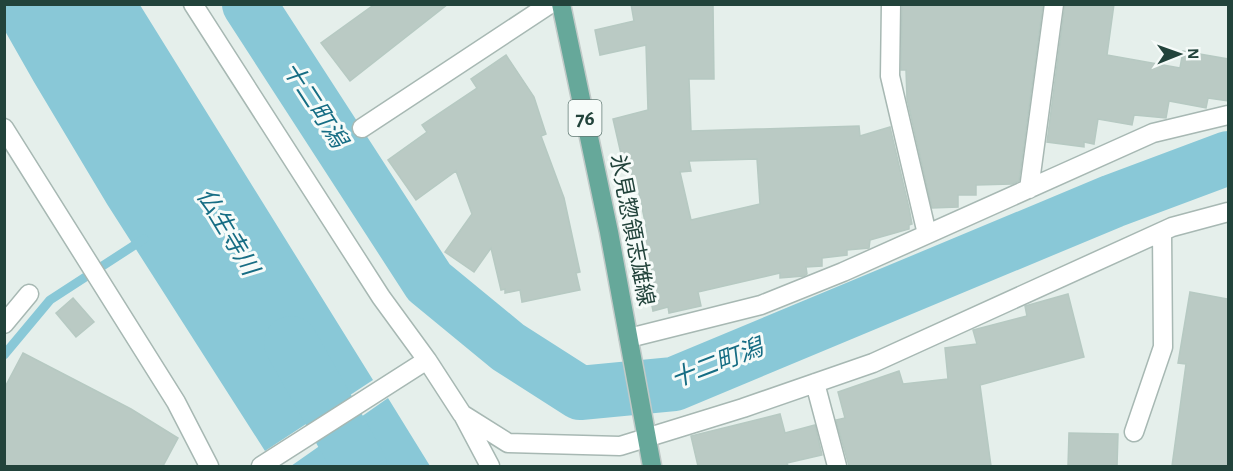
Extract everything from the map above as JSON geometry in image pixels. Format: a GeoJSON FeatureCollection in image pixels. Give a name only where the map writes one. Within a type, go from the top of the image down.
{"type":"FeatureCollection","features":[{"type":"Feature","properties":{"kind":"main road","name":"氷見惣領志雄線"},"geometry":{"type":"LineString","coordinates":[[561,4],[630,343],[652,466]]}},
{"type":"Feature","properties":{"kind":"street"},"geometry":{"type":"LineString","coordinates":[[194,4],[381,297],[427,360],[462,414],[490,466]]}},
{"type":"Feature","properties":{"kind":"street"},"geometry":{"type":"LineString","coordinates":[[362,128],[550,4]]}},
{"type":"Feature","properties":{"kind":"street"},"geometry":{"type":"LineString","coordinates":[[891,4],[890,75],[927,234]]}},
{"type":"Feature","properties":{"kind":"street"},"geometry":{"type":"LineString","coordinates":[[1029,189],[1054,4]]}},
{"type":"Feature","properties":{"kind":"street"},"geometry":{"type":"LineString","coordinates":[[630,343],[761,305],[843,272],[1153,133],[1228,115]]}},
{"type":"Feature","properties":{"kind":"street"},"geometry":{"type":"LineString","coordinates":[[4,128],[176,402],[209,466]]}},
{"type":"Feature","properties":{"kind":"street"},"geometry":{"type":"LineString","coordinates":[[462,414],[508,443],[620,446],[645,430],[743,408],[873,363],[1162,232],[1228,212]]}},
{"type":"Feature","properties":{"kind":"street"},"geometry":{"type":"LineString","coordinates":[[1134,432],[1163,347],[1162,232]]}},
{"type":"Feature","properties":{"kind":"street"},"geometry":{"type":"LineString","coordinates":[[4,324],[28,294]]}},
{"type":"Feature","properties":{"kind":"street"},"geometry":{"type":"LineString","coordinates":[[261,466],[427,360]]}},
{"type":"Feature","properties":{"kind":"street"},"geometry":{"type":"LineString","coordinates":[[815,383],[837,466]]}},
{"type":"Feature","properties":{"kind":"water"},"geometry":{"type":"Polygon","coordinates":[[[4,5],[140,5],[373,380],[265,451],[107,204],[34,82],[5,31],[4,5]]]}},
{"type":"Feature","properties":{"kind":"water"},"geometry":{"type":"Polygon","coordinates":[[[388,398],[430,466],[291,466],[388,398]]]}},
{"type":"Feature","properties":{"kind":"building"},"geometry":{"type":"Polygon","coordinates":[[[375,4],[448,4],[350,81],[321,43],[375,4]]]}},
{"type":"Feature","properties":{"kind":"building"},"geometry":{"type":"Polygon","coordinates":[[[631,4],[713,4],[714,79],[689,79],[691,131],[859,126],[860,136],[890,127],[912,224],[909,225],[909,229],[870,240],[869,248],[847,250],[847,255],[822,258],[822,266],[806,267],[807,274],[804,276],[780,278],[780,273],[698,292],[701,306],[669,313],[668,307],[653,311],[640,245],[642,244],[640,232],[647,231],[637,184],[630,185],[624,153],[621,154],[613,119],[648,110],[646,45],[600,55],[595,30],[634,21],[631,4]],[[757,159],[689,161],[691,171],[680,172],[691,220],[760,204],[757,159]]]}},
{"type":"Feature","properties":{"kind":"building"},"geometry":{"type":"Polygon","coordinates":[[[902,4],[1043,4],[1019,181],[1012,184],[976,185],[976,195],[958,195],[958,207],[932,208],[907,99],[906,70],[901,70],[902,4]]]}},
{"type":"Feature","properties":{"kind":"building"},"geometry":{"type":"Polygon","coordinates":[[[1065,4],[1114,4],[1107,55],[1180,68],[1183,51],[1228,59],[1228,101],[1208,98],[1206,108],[1169,101],[1166,118],[1134,115],[1132,125],[1098,119],[1094,144],[1084,142],[1084,147],[1047,142],[1065,4]]]}},
{"type":"Feature","properties":{"kind":"building"},"geometry":{"type":"Polygon","coordinates":[[[506,55],[534,97],[546,134],[541,136],[564,198],[580,272],[576,273],[580,290],[522,302],[520,290],[505,293],[505,289],[501,290],[491,248],[474,272],[445,252],[472,214],[456,171],[416,200],[388,160],[427,132],[422,125],[477,88],[471,79],[506,55]]]}},
{"type":"Feature","properties":{"kind":"building"},"geometry":{"type":"Polygon","coordinates":[[[1190,292],[1228,299],[1228,466],[1172,466],[1186,364],[1178,363],[1190,292]]]}},
{"type":"Feature","properties":{"kind":"building"},"geometry":{"type":"Polygon","coordinates":[[[1068,294],[1084,357],[980,385],[991,466],[849,466],[836,420],[845,418],[838,392],[899,371],[903,384],[948,379],[945,348],[977,344],[973,330],[1027,316],[1025,306],[1068,294]]]}},
{"type":"Feature","properties":{"kind":"building"},"geometry":{"type":"Polygon","coordinates":[[[73,298],[94,322],[76,337],[56,313],[73,298]]]}},
{"type":"Feature","properties":{"kind":"building"},"geometry":{"type":"Polygon","coordinates":[[[23,353],[131,409],[178,438],[163,466],[4,466],[4,389],[23,353]]]}},
{"type":"Feature","properties":{"kind":"building"},"geometry":{"type":"Polygon","coordinates":[[[780,414],[785,433],[815,425],[822,455],[787,463],[788,466],[698,466],[691,436],[780,414]]]}},
{"type":"Feature","properties":{"kind":"building"},"geometry":{"type":"Polygon","coordinates":[[[1069,433],[1118,434],[1117,466],[1068,466],[1069,433]]]}},
{"type":"Feature","properties":{"kind":"waterway","name":"十二町潟"},"geometry":{"type":"LineString","coordinates":[[249,4],[429,282],[508,347],[580,393],[674,384],[1113,201],[1228,158]]}},
{"type":"Feature","properties":{"kind":"waterway"},"geometry":{"type":"LineString","coordinates":[[4,355],[50,300],[144,239]]}},
{"type":"Feature","properties":{"kind":"waterway","name":"仏生寺川"},"geometry":{"type":"LineString","coordinates":[[291,343],[360,466]]}}]}
